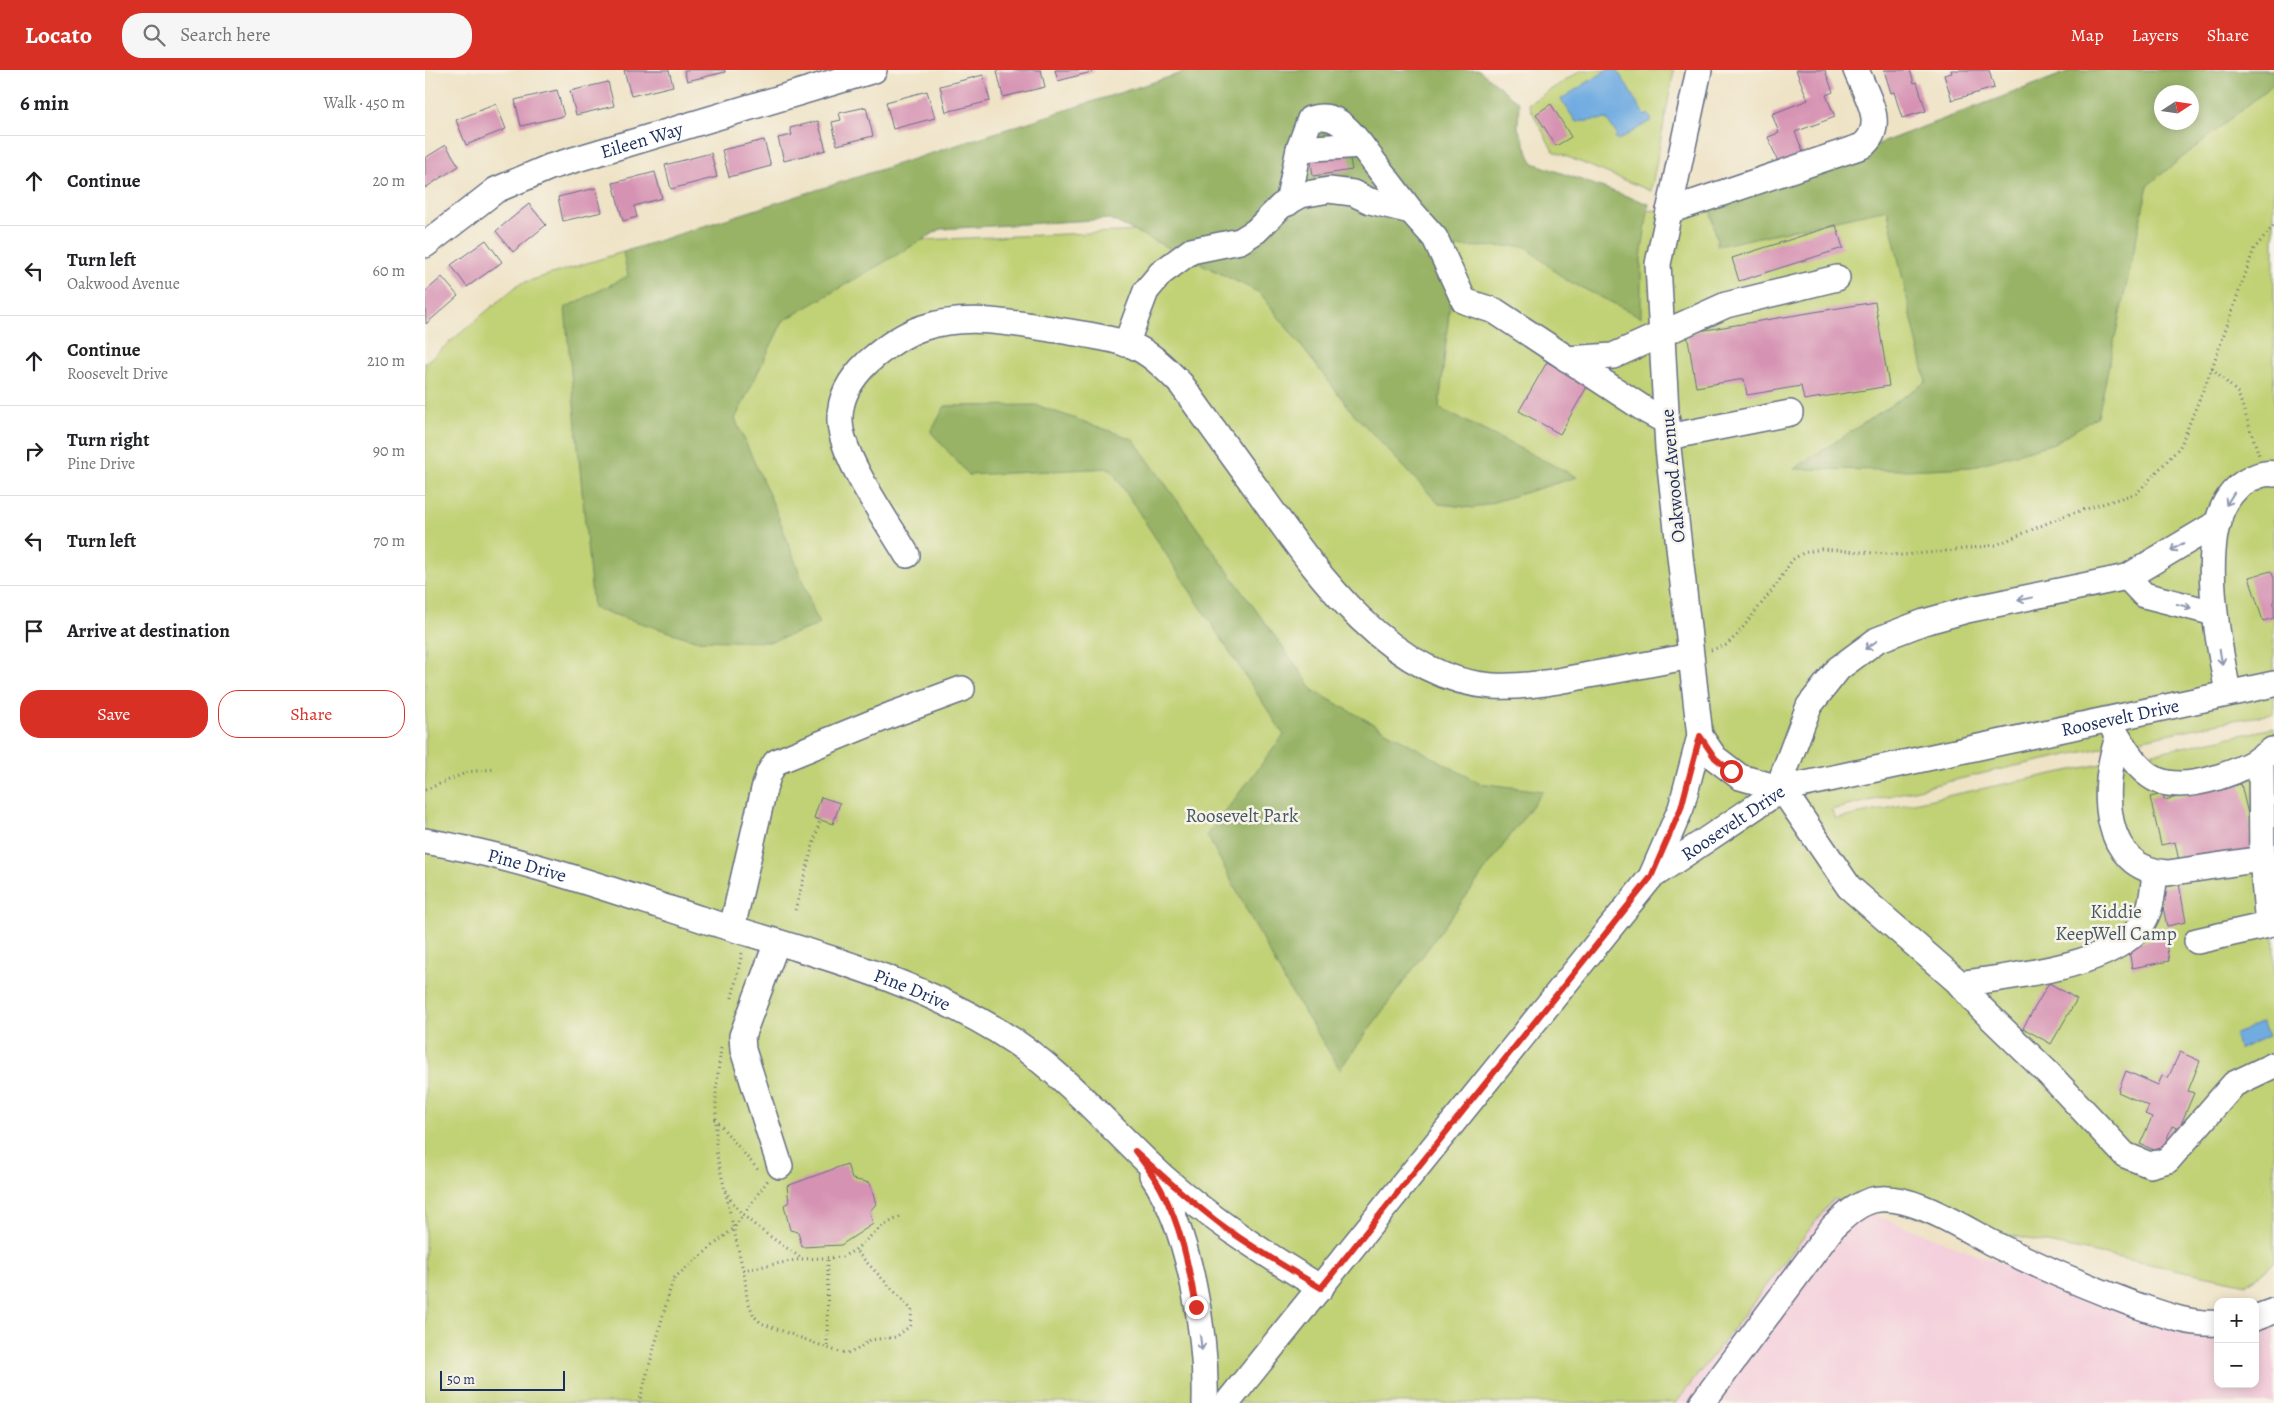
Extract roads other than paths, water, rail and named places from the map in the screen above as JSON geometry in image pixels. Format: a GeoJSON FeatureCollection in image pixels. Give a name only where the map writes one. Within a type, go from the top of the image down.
{"type":"FeatureCollection","features":[{"type":"Feature","properties":{"kind":"street","name":"Eileen Way"},"geometry":{"type":"LineString","coordinates":[[425,245],[496,190],[550,167],[874,70]]}},
{"type":"Feature","properties":{"kind":"street","name":"Oakwood Avenue"},"geometry":{"type":"LineString","coordinates":[[1651,877],[1681,808],[1700,736],[1700,654],[1667,429],[1658,264],[1699,70]]}},
{"type":"Feature","properties":{"kind":"street"},"geometry":{"type":"LineString","coordinates":[[1669,211],[1862,146],[1870,140],[1875,129],[1875,118],[1856,70]]}},
{"type":"Feature","properties":{"kind":"street"},"geometry":{"type":"LineString","coordinates":[[1288,203],[1299,149],[1361,145],[1411,211],[1435,238],[1464,301],[1495,311],[1667,429],[1790,412]]}},
{"type":"Feature","properties":{"kind":"street"},"geometry":{"type":"LineString","coordinates":[[1126,344],[1146,291],[1161,273],[1191,251],[1240,241],[1301,195],[1329,190],[1353,193],[1370,201],[1411,211]]}},
{"type":"Feature","properties":{"kind":"street"},"geometry":{"type":"LineString","coordinates":[[1567,359],[1613,356],[1726,304],[1837,278]]}},
{"type":"Feature","properties":{"kind":"street"},"geometry":{"type":"LineString","coordinates":[[907,555],[855,467],[843,438],[840,422],[840,403],[858,372],[898,338],[922,328],[948,322],[1008,322],[1104,337],[1126,344],[1160,363],[1181,384],[1305,556],[1339,596],[1387,640],[1435,672],[1461,682],[1492,686],[1524,686],[1700,654]]}},
{"type":"Feature","properties":{"kind":"street"},"geometry":{"type":"LineString","coordinates":[[2228,693],[2214,614],[2211,550],[2222,511],[2241,484],[2251,478],[2272,474]]}},
{"type":"Feature","properties":{"kind":"street"},"geometry":{"type":"LineString","coordinates":[[2219,522],[2127,577],[1967,610],[1924,622],[1877,640],[1839,668],[1809,706],[1783,776],[1782,789],[1849,887],[1960,984],[2049,1074],[2125,1155],[2150,1165],[2168,1160],[2234,1084],[2274,1064]]}},
{"type":"Feature","properties":{"kind":"street"},"geometry":{"type":"LineString","coordinates":[[2127,577],[2144,595],[2214,614]]}},
{"type":"Feature","properties":{"kind":"street","name":"Roosevelt Drive"},"geometry":{"type":"LineString","coordinates":[[1227,1403],[1651,877],[1782,789],[2113,728],[2228,693],[2274,684]]}},
{"type":"Feature","properties":{"kind":"street"},"geometry":{"type":"LineString","coordinates":[[739,931],[764,789],[769,773],[776,762],[891,715],[962,689]]}},
{"type":"Feature","properties":{"kind":"street"},"geometry":{"type":"LineString","coordinates":[[2113,728],[2143,769],[2156,779],[2168,783],[2184,784],[2208,779],[2237,770],[2267,754]]}},
{"type":"Feature","properties":{"kind":"street"},"geometry":{"type":"LineString","coordinates":[[2113,728],[2107,800],[2114,833],[2139,866],[2155,872],[2167,873],[2262,860]]}},
{"type":"Feature","properties":{"kind":"street"},"geometry":{"type":"LineString","coordinates":[[1700,736],[1715,758],[1740,777],[1782,789]]}},
{"type":"Feature","properties":{"kind":"street"},"geometry":{"type":"LineString","coordinates":[[2197,942],[2269,925],[2262,860],[2267,754]]}},
{"type":"Feature","properties":{"kind":"street","name":"Pine Drive"},"geometry":{"type":"LineString","coordinates":[[425,841],[462,847],[541,868],[777,942],[882,977],[946,1003],[981,1022],[1046,1064],[1076,1090],[1135,1151],[1188,1199],[1255,1248],[1321,1288]]}},
{"type":"Feature","properties":{"kind":"street"},"geometry":{"type":"LineString","coordinates":[[1960,984],[2043,970],[2091,958],[2107,951],[2139,928],[2150,907],[2155,872]]}},
{"type":"Feature","properties":{"kind":"street"},"geometry":{"type":"LineString","coordinates":[[773,1173],[743,1050],[742,1036],[777,942]]}},
{"type":"Feature","properties":{"kind":"street"},"geometry":{"type":"LineString","coordinates":[[1135,1151],[1161,1187],[1171,1210],[1190,1273],[1202,1344],[1205,1403]]}},
{"type":"Feature","properties":{"kind":"street"},"geometry":{"type":"LineString","coordinates":[[1702,1403],[1833,1227],[1854,1208],[1874,1200],[1898,1201],[1923,1208],[2046,1269],[2168,1316],[2214,1323]]}},
{"type":"Feature","properties":{"kind":"street"},"geometry":{"type":"LineString","coordinates":[[2259,1317],[2274,1311]]}},
{"type":"Feature","properties":{"kind":"water"},"geometry":{"type":"Polygon","coordinates":[[[1607,70],[1617,70],[1645,116],[1648,114],[1652,120],[1617,141],[1615,137],[1617,135],[1607,119],[1576,122],[1561,99],[1607,70]]]}},
{"type":"Feature","properties":{"kind":"water"},"geometry":{"type":"Polygon","coordinates":[[[2262,1022],[2268,1036],[2240,1049],[2234,1035],[2262,1022]]]}},
{"type":"Feature","properties":{"kind":"park label","name":"Roosevelt Park"},"geometry":{"type":"Point","coordinates":[1242,815]}},
{"type":"Feature","properties":{"kind":"park label","name":"Kiddie KeepWell Camp"},"geometry":{"type":"Point","coordinates":[2116,922]}}]}
